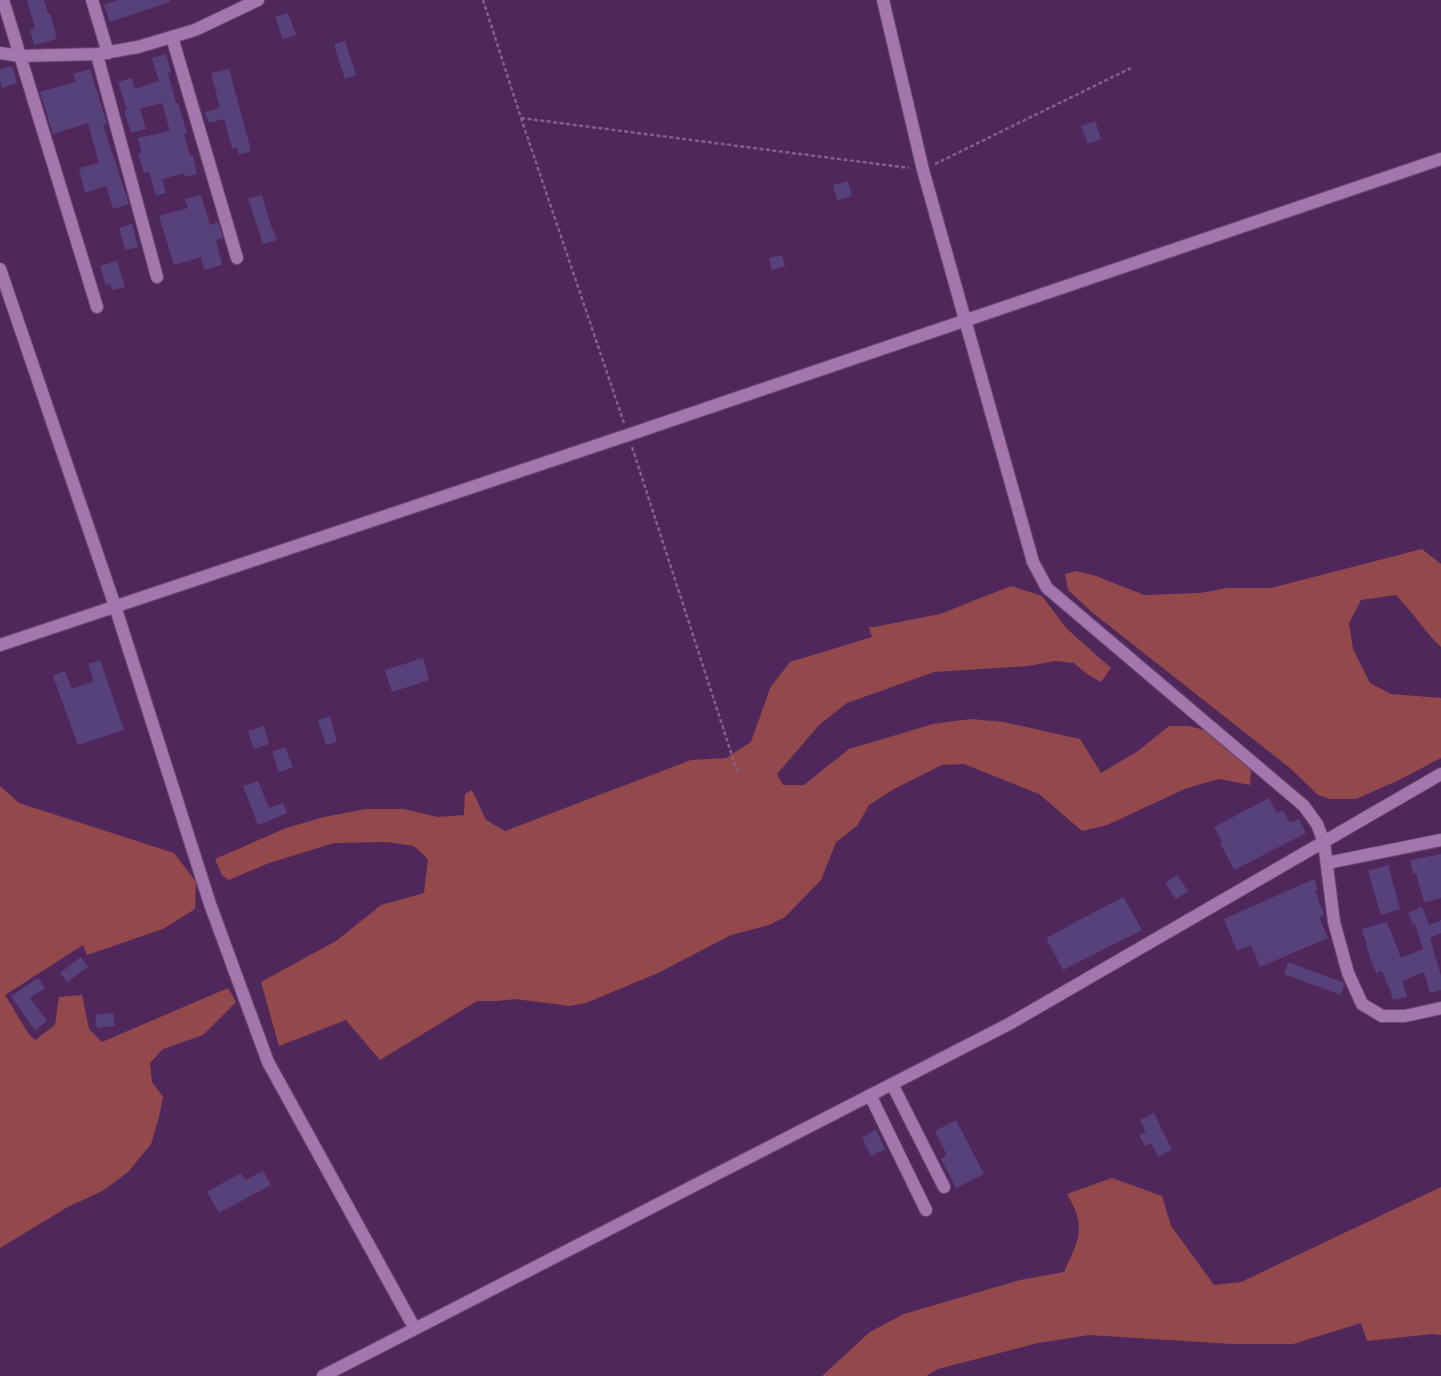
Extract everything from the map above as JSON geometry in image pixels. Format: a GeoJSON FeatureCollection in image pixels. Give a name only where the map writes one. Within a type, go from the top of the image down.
{"type":"FeatureCollection","features":[{"type":"Feature","properties":{"kind":"street"},"geometry":{"type":"LineString","coordinates":[[3,0],[97,307]]}},
{"type":"Feature","properties":{"kind":"street"},"geometry":{"type":"LineString","coordinates":[[92,0],[102,54],[157,277]]}},
{"type":"Feature","properties":{"kind":"street"},"geometry":{"type":"LineString","coordinates":[[0,53],[20,56],[102,54],[138,47],[195,30],[235,5],[258,0]]}},
{"type":"Feature","properties":{"kind":"street"},"geometry":{"type":"LineString","coordinates":[[883,0],[923,170],[964,321],[1033,562],[1046,588],[1304,806],[1317,824],[1324,842],[1334,922],[1348,973],[1362,1004],[1382,1016],[1405,1016],[1441,1008]]}},
{"type":"Feature","properties":{"kind":"street"},"geometry":{"type":"LineString","coordinates":[[172,37],[237,258]]}},
{"type":"Feature","properties":{"kind":"street"},"geometry":{"type":"LineString","coordinates":[[0,645],[628,435],[1441,159]]}},
{"type":"Feature","properties":{"kind":"street"},"geometry":{"type":"LineString","coordinates":[[0,269],[115,606],[210,904],[268,1062],[415,1329]]}},
{"type":"Feature","properties":{"kind":"street"},"geometry":{"type":"LineString","coordinates":[[323,1376],[1009,1024],[1441,774]]}},
{"type":"Feature","properties":{"kind":"street"},"geometry":{"type":"LineString","coordinates":[[1327,863],[1441,840]]}},
{"type":"Feature","properties":{"kind":"street"},"geometry":{"type":"LineString","coordinates":[[892,1084],[944,1187]]}},
{"type":"Feature","properties":{"kind":"street"},"geometry":{"type":"LineString","coordinates":[[870,1095],[926,1210]]}},
{"type":"Feature","properties":{"kind":"path"},"geometry":{"type":"LineString","coordinates":[[483,0],[628,435],[738,774]]}},
{"type":"Feature","properties":{"kind":"path"},"geometry":{"type":"LineString","coordinates":[[521,118],[923,170],[1131,68]]}},
{"type":"Feature","properties":{"kind":"shaded area"},"geometry":{"type":"Polygon","coordinates":[[[1422,549],[1441,564],[1441,647],[1396,595],[1361,600],[1349,623],[1353,649],[1370,683],[1391,694],[1441,698],[1441,758],[1399,780],[1356,799],[1330,799],[1318,795],[1290,768],[1093,613],[1068,590],[1065,574],[1077,571],[1096,576],[1144,595],[1200,593],[1228,588],[1271,588],[1422,549]]]}},
{"type":"Feature","properties":{"kind":"shaded area"},"geometry":{"type":"Polygon","coordinates":[[[1011,586],[1042,596],[1067,629],[1111,668],[1101,682],[1087,674],[1074,663],[1055,661],[1028,666],[934,672],[847,703],[819,725],[777,774],[783,785],[804,785],[849,749],[933,724],[971,719],[1004,722],[1080,739],[1101,773],[1138,751],[1169,726],[1189,726],[1204,730],[1251,770],[1250,785],[1219,779],[1187,788],[1107,825],[1082,831],[1039,794],[964,764],[942,765],[894,789],[869,805],[857,826],[836,842],[821,880],[785,917],[769,925],[731,935],[658,973],[586,1003],[570,1006],[515,999],[477,1001],[380,1060],[346,1020],[279,1046],[261,982],[336,941],[381,905],[424,893],[428,859],[414,846],[387,842],[334,843],[269,863],[229,880],[222,875],[215,859],[286,828],[324,817],[366,809],[404,809],[438,817],[464,815],[465,794],[472,790],[486,820],[505,831],[691,760],[726,758],[751,742],[770,688],[790,662],[872,637],[869,627],[940,614],[1011,586]]]}},
{"type":"Feature","properties":{"kind":"shaded area"},"geometry":{"type":"Polygon","coordinates":[[[0,786],[19,803],[174,853],[196,882],[195,909],[163,929],[87,955],[83,945],[5,995],[28,1033],[35,1040],[55,1025],[59,997],[82,995],[89,1029],[102,1042],[228,988],[236,1002],[203,1035],[163,1049],[150,1063],[152,1082],[163,1097],[159,1117],[151,1144],[128,1172],[104,1190],[66,1208],[0,1248],[0,786]]]}},
{"type":"Feature","properties":{"kind":"shaded area"},"geometry":{"type":"Polygon","coordinates":[[[1112,1178],[1162,1196],[1171,1226],[1214,1285],[1241,1282],[1441,1187],[1441,1335],[1432,1334],[1367,1341],[1361,1323],[1293,1344],[1233,1344],[1089,1335],[1038,1343],[938,1369],[926,1376],[822,1376],[870,1332],[904,1314],[1020,1280],[1064,1272],[1074,1251],[1079,1233],[1077,1216],[1067,1194],[1112,1178]]]}},
{"type":"Feature","properties":{"kind":"building"},"geometry":{"type":"Polygon","coordinates":[[[27,0],[44,0],[48,14],[50,13],[57,39],[34,45],[30,30],[35,28],[27,0]]]}},
{"type":"Feature","properties":{"kind":"building"},"geometry":{"type":"Polygon","coordinates":[[[118,0],[170,0],[170,2],[110,22],[104,5],[118,0]]]}},
{"type":"Feature","properties":{"kind":"building"},"geometry":{"type":"Polygon","coordinates":[[[288,13],[296,35],[283,39],[275,17],[288,13]]]}},
{"type":"Feature","properties":{"kind":"building"},"geometry":{"type":"Polygon","coordinates":[[[345,41],[356,75],[345,79],[334,44],[345,41]]]}},
{"type":"Feature","properties":{"kind":"building"},"geometry":{"type":"Polygon","coordinates":[[[166,54],[171,72],[168,73],[187,133],[184,134],[190,156],[193,155],[197,174],[185,177],[184,173],[162,179],[166,193],[156,196],[149,172],[144,173],[138,154],[142,153],[138,138],[170,131],[162,103],[140,109],[146,129],[131,133],[124,111],[127,110],[118,82],[132,78],[135,89],[159,81],[152,58],[166,54]]]}},
{"type":"Feature","properties":{"kind":"building"},"geometry":{"type":"Polygon","coordinates":[[[12,66],[17,83],[2,88],[0,69],[12,66]]]}},
{"type":"Feature","properties":{"kind":"building"},"geometry":{"type":"Polygon","coordinates":[[[90,69],[107,124],[103,125],[129,204],[113,209],[106,186],[85,193],[79,168],[99,163],[88,123],[53,134],[40,92],[76,82],[73,74],[90,69]]]}},
{"type":"Feature","properties":{"kind":"building"},"geometry":{"type":"Polygon","coordinates":[[[229,69],[251,151],[239,155],[237,147],[232,148],[224,119],[209,123],[205,112],[220,108],[211,73],[229,69]]]}},
{"type":"Feature","properties":{"kind":"building"},"geometry":{"type":"Polygon","coordinates":[[[1095,121],[1101,139],[1088,144],[1081,126],[1095,121]]]}},
{"type":"Feature","properties":{"kind":"building"},"geometry":{"type":"Polygon","coordinates":[[[848,181],[852,196],[837,200],[833,185],[848,181]]]}},
{"type":"Feature","properties":{"kind":"building"},"geometry":{"type":"Polygon","coordinates":[[[201,195],[210,225],[218,222],[223,238],[216,240],[222,265],[204,270],[201,257],[174,265],[159,216],[188,208],[185,199],[201,195]]]}},
{"type":"Feature","properties":{"kind":"building"},"geometry":{"type":"Polygon","coordinates":[[[262,195],[277,240],[263,244],[248,198],[262,195]]]}},
{"type":"Feature","properties":{"kind":"building"},"geometry":{"type":"Polygon","coordinates":[[[132,224],[138,247],[125,250],[119,228],[132,224]]]}},
{"type":"Feature","properties":{"kind":"building"},"geometry":{"type":"Polygon","coordinates":[[[782,255],[785,266],[772,270],[769,258],[782,255]]]}},
{"type":"Feature","properties":{"kind":"building"},"geometry":{"type":"Polygon","coordinates":[[[117,261],[125,287],[112,290],[110,284],[106,285],[100,266],[117,261]]]}},
{"type":"Feature","properties":{"kind":"building"},"geometry":{"type":"Polygon","coordinates":[[[423,658],[429,680],[392,692],[385,670],[423,658]]]}},
{"type":"Feature","properties":{"kind":"building"},"geometry":{"type":"Polygon","coordinates":[[[100,660],[124,730],[78,745],[53,676],[65,671],[72,689],[94,681],[88,664],[100,660]]]}},
{"type":"Feature","properties":{"kind":"building"},"geometry":{"type":"Polygon","coordinates":[[[330,716],[337,742],[326,745],[318,720],[330,716]]]}},
{"type":"Feature","properties":{"kind":"building"},"geometry":{"type":"Polygon","coordinates":[[[264,726],[269,744],[254,749],[248,731],[264,726]]]}},
{"type":"Feature","properties":{"kind":"building"},"geometry":{"type":"Polygon","coordinates":[[[285,747],[293,767],[279,772],[272,752],[285,747]]]}},
{"type":"Feature","properties":{"kind":"building"},"geometry":{"type":"Polygon","coordinates":[[[258,781],[269,808],[283,803],[287,813],[258,825],[243,786],[258,781]]]}},
{"type":"Feature","properties":{"kind":"building"},"geometry":{"type":"Polygon","coordinates":[[[1269,798],[1277,813],[1283,810],[1290,823],[1299,819],[1306,833],[1234,870],[1214,827],[1269,798]]]}},
{"type":"Feature","properties":{"kind":"building"},"geometry":{"type":"Polygon","coordinates":[[[1441,854],[1441,898],[1424,902],[1416,873],[1413,874],[1410,860],[1441,854]]]}},
{"type":"Feature","properties":{"kind":"building"},"geometry":{"type":"Polygon","coordinates":[[[1388,865],[1400,909],[1381,915],[1368,871],[1388,865]]]}},
{"type":"Feature","properties":{"kind":"building"},"geometry":{"type":"Polygon","coordinates":[[[1177,875],[1188,891],[1176,899],[1165,883],[1177,875]]]}},
{"type":"Feature","properties":{"kind":"building"},"geometry":{"type":"Polygon","coordinates":[[[1314,879],[1318,890],[1315,891],[1324,915],[1319,917],[1328,938],[1260,967],[1251,945],[1237,951],[1224,919],[1314,879]]]}},
{"type":"Feature","properties":{"kind":"building"},"geometry":{"type":"Polygon","coordinates":[[[1123,897],[1142,930],[1063,970],[1046,938],[1123,897]]]}},
{"type":"Feature","properties":{"kind":"building"},"geometry":{"type":"Polygon","coordinates":[[[1422,907],[1429,925],[1441,920],[1441,933],[1430,938],[1441,976],[1441,990],[1430,993],[1424,972],[1402,981],[1407,997],[1393,1000],[1382,971],[1376,973],[1362,929],[1387,922],[1401,958],[1423,949],[1415,924],[1413,924],[1408,913],[1422,907]]]}},
{"type":"Feature","properties":{"kind":"building"},"geometry":{"type":"Polygon","coordinates":[[[81,957],[88,967],[67,982],[60,973],[81,957]]]}},
{"type":"Feature","properties":{"kind":"building"},"geometry":{"type":"Polygon","coordinates":[[[1288,962],[1344,983],[1341,995],[1284,974],[1288,962]]]}},
{"type":"Feature","properties":{"kind":"building"},"geometry":{"type":"Polygon","coordinates":[[[38,978],[45,988],[30,998],[47,1021],[35,1030],[11,996],[38,978]]]}},
{"type":"Feature","properties":{"kind":"building"},"geometry":{"type":"Polygon","coordinates":[[[113,1013],[115,1026],[97,1028],[95,1015],[113,1013]]]}},
{"type":"Feature","properties":{"kind":"building"},"geometry":{"type":"Polygon","coordinates":[[[1154,1113],[1172,1150],[1158,1157],[1151,1143],[1145,1146],[1139,1135],[1146,1132],[1140,1120],[1154,1113]]]}},
{"type":"Feature","properties":{"kind":"building"},"geometry":{"type":"Polygon","coordinates":[[[956,1120],[984,1174],[956,1188],[941,1159],[947,1155],[935,1131],[956,1120]]]}},
{"type":"Feature","properties":{"kind":"building"},"geometry":{"type":"Polygon","coordinates":[[[876,1130],[885,1149],[871,1156],[862,1137],[876,1130]]]}},
{"type":"Feature","properties":{"kind":"building"},"geometry":{"type":"Polygon","coordinates":[[[263,1171],[271,1185],[219,1213],[207,1192],[241,1173],[245,1180],[263,1171]]]}}]}
